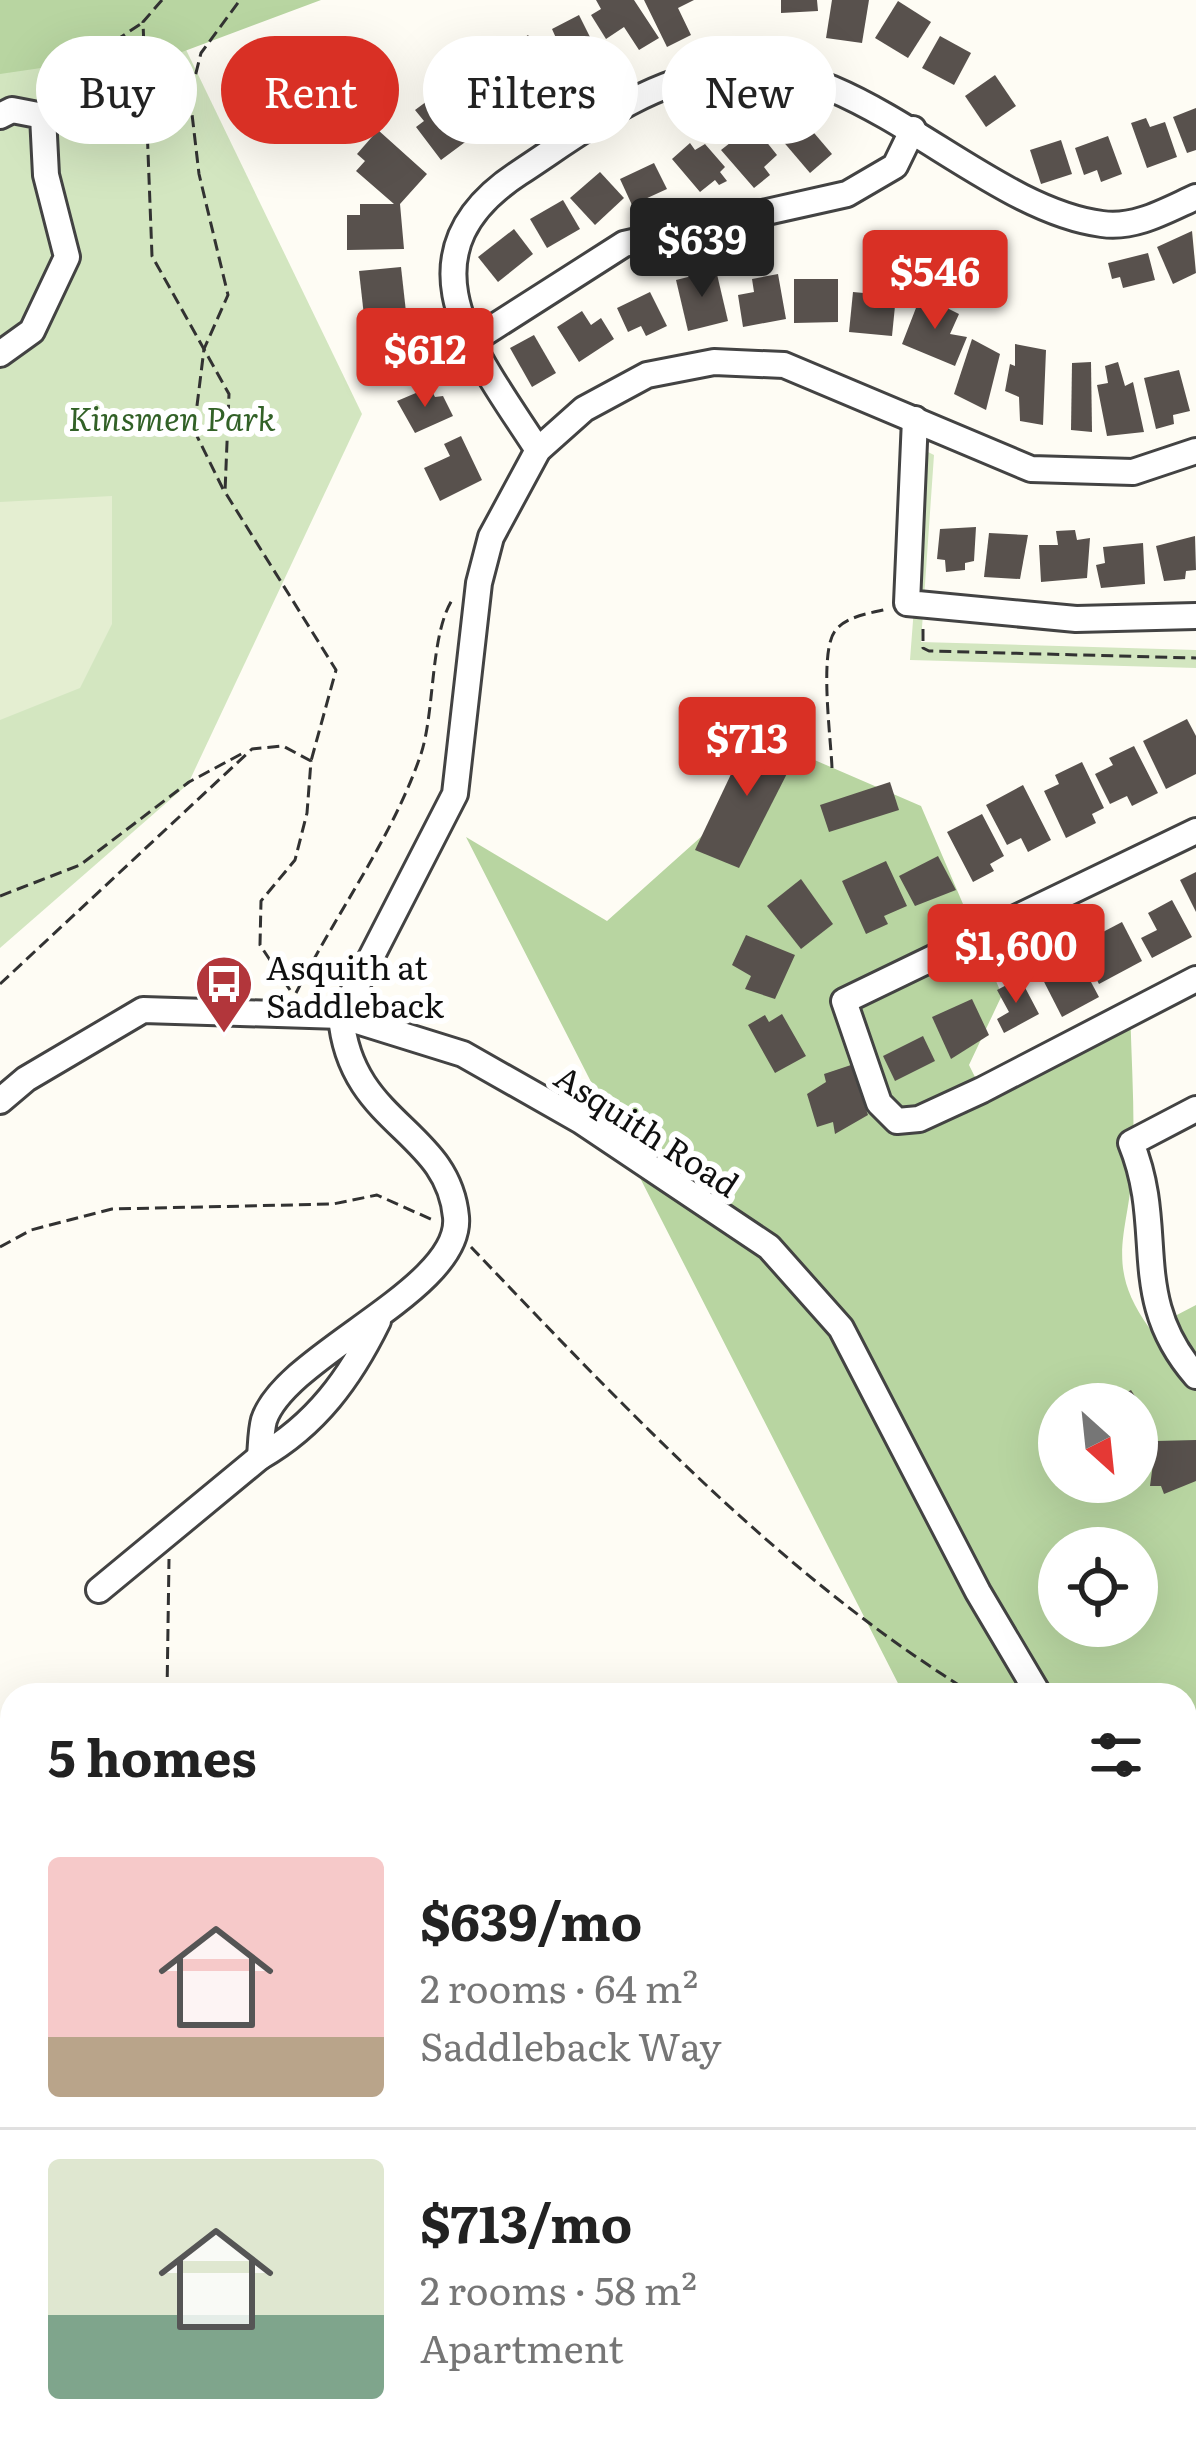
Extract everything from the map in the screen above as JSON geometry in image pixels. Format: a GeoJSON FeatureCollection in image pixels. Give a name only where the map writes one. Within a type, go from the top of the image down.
{"type":"FeatureCollection","features":[{"type":"Feature","properties":{"kind":"street"},"geometry":{"type":"LineString","coordinates":[[538,451],[469,344],[452,299],[456,243],[490,192],[644,92],[723,70],[801,78],[913,129],[1034,204],[1103,225],[1144,220],[1196,196]]}},
{"type":"Feature","properties":{"kind":"street"},"geometry":{"type":"LineString","coordinates":[[0,354],[32,331],[67,257],[46,175],[43,116],[6,113]]}},
{"type":"Feature","properties":{"kind":"street"},"geometry":{"type":"LineString","coordinates":[[469,344],[624,244],[847,194],[895,166],[913,129]]}},
{"type":"Feature","properties":{"kind":"street"},"geometry":{"type":"LineString","coordinates":[[260,1457],[265,1417],[327,1350],[378,1321],[424,1275],[457,1219],[440,1164],[375,1105],[358,1081],[344,1049],[341,1016],[455,794],[479,583],[491,537],[538,451],[584,409],[647,375],[714,362],[784,365],[1031,469],[1133,472],[1196,451]]}},
{"type":"Feature","properties":{"kind":"street"},"geometry":{"type":"LineString","coordinates":[[915,419],[917,606],[1076,619],[1196,616]]}},
{"type":"Feature","properties":{"kind":"street"},"geometry":{"type":"LineString","coordinates":[[1196,831],[844,1000],[879,1103],[897,1121],[919,1119],[982,1090],[1196,979]]}},
{"type":"Feature","properties":{"kind":"street","name":"Asquith Road"},"geometry":{"type":"LineString","coordinates":[[0,1101],[26,1079],[142,1010],[341,1016],[464,1054],[581,1121],[769,1247],[842,1328],[978,1592],[1032,1683]]}},
{"type":"Feature","properties":{"kind":"street"},"geometry":{"type":"LineString","coordinates":[[1196,1109],[1132,1143],[1148,1184],[1152,1300],[1180,1359],[1196,1376]]}},
{"type":"Feature","properties":{"kind":"street"},"geometry":{"type":"LineString","coordinates":[[99,1590],[260,1457],[294,1438],[356,1366],[378,1321]]}},
{"type":"Feature","properties":{"kind":"path"},"geometry":{"type":"LineString","coordinates":[[6,113],[143,22],[162,0]]}},
{"type":"Feature","properties":{"kind":"path"},"geometry":{"type":"LineString","coordinates":[[240,0],[201,53],[190,97],[199,174],[228,295],[204,350],[194,430],[225,493],[335,670],[311,760],[308,813],[296,860],[261,901],[260,945],[295,997],[333,919],[388,831],[422,751],[448,603],[479,583]]}},
{"type":"Feature","properties":{"kind":"path"},"geometry":{"type":"LineString","coordinates":[[143,22],[152,256],[229,394],[225,493]]}},
{"type":"Feature","properties":{"kind":"path"},"geometry":{"type":"LineString","coordinates":[[832,768],[828,656],[833,632],[851,619],[917,606],[922,642],[929,651],[1196,658]]}},
{"type":"Feature","properties":{"kind":"path"},"geometry":{"type":"LineString","coordinates":[[0,896],[80,866],[189,782],[252,748],[284,746],[311,760]]}},
{"type":"Feature","properties":{"kind":"path"},"geometry":{"type":"LineString","coordinates":[[0,984],[252,748]]}},
{"type":"Feature","properties":{"kind":"path"},"geometry":{"type":"LineString","coordinates":[[0,1247],[31,1230],[112,1209],[333,1204],[377,1195],[454,1229],[642,1425],[903,1651],[955,1683]]}},
{"type":"Feature","properties":{"kind":"path"},"geometry":{"type":"LineString","coordinates":[[166,1683],[168,1533]]}},
{"type":"Feature","properties":{"kind":"green space"},"geometry":{"type":"Polygon","coordinates":[[[0,0],[321,0],[197,46],[197,36],[36,36],[36,69],[0,74],[0,0]]]}},
{"type":"Feature","properties":{"kind":"green space","name":"Kinsmen Park"},"geometry":{"type":"Polygon","coordinates":[[[162,0],[179,36],[56,36],[162,0]]]}},
{"type":"Feature","properties":{"kind":"green space","name":"Kinsmen Park"},"geometry":{"type":"Polygon","coordinates":[[[36,43],[36,144],[197,144],[197,72],[221,122],[221,144],[232,144],[362,414],[188,784],[0,948],[0,55],[36,43]]]}},
{"type":"Feature","properties":{"kind":"green space"},"geometry":{"type":"Polygon","coordinates":[[[926,451],[934,455],[921,642],[1196,650],[1196,668],[910,660],[926,451]]]}},
{"type":"Feature","properties":{"kind":"green space"},"geometry":{"type":"Polygon","coordinates":[[[112,496],[112,624],[80,688],[0,720],[0,502],[112,496]]]}},
{"type":"Feature","properties":{"kind":"green space"},"geometry":{"type":"Polygon","coordinates":[[[796,752],[921,806],[1002,995],[969,1065],[976,1079],[1008,1087],[1130,1002],[1133,1141],[1122,1247],[1127,1285],[1150,1329],[1196,1305],[1196,1683],[898,1683],[466,837],[607,921],[796,752]]]}},
{"type":"Feature","properties":{"kind":"building"},"geometry":{"type":"Polygon","coordinates":[[[596,0],[634,0],[659,38],[639,50],[638,36],[630,36],[624,27],[604,36],[591,15],[601,9],[596,0]]]}},
{"type":"Feature","properties":{"kind":"building"},"geometry":{"type":"Polygon","coordinates":[[[644,0],[694,0],[678,8],[691,35],[662,37],[644,0]]]}},
{"type":"Feature","properties":{"kind":"building"},"geometry":{"type":"Polygon","coordinates":[[[781,0],[817,0],[818,11],[781,13],[781,0]]]}},
{"type":"Feature","properties":{"kind":"building"},"geometry":{"type":"Polygon","coordinates":[[[832,0],[869,0],[862,43],[826,36],[832,0]]]}},
{"type":"Feature","properties":{"kind":"building"},"geometry":{"type":"Polygon","coordinates":[[[898,1],[931,22],[908,58],[875,38],[898,1]]]}},
{"type":"Feature","properties":{"kind":"building"},"geometry":{"type":"Polygon","coordinates":[[[579,15],[590,36],[555,36],[552,29],[579,15]]]}},
{"type":"Feature","properties":{"kind":"building"},"geometry":{"type":"Polygon","coordinates":[[[940,36],[971,53],[954,85],[922,68],[940,36]]]}},
{"type":"Feature","properties":{"kind":"building"},"geometry":{"type":"Polygon","coordinates":[[[995,75],[1016,106],[986,127],[965,96],[995,75]]]}},
{"type":"Feature","properties":{"kind":"building"},"geometry":{"type":"Polygon","coordinates":[[[1196,108],[1196,150],[1187,153],[1173,117],[1196,108]]]}},
{"type":"Feature","properties":{"kind":"building"},"geometry":{"type":"Polygon","coordinates":[[[1146,118],[1150,127],[1165,122],[1177,157],[1147,168],[1131,123],[1146,118]]]}},
{"type":"Feature","properties":{"kind":"building"},"geometry":{"type":"Polygon","coordinates":[[[1108,136],[1122,174],[1101,182],[1097,170],[1084,175],[1075,148],[1108,136]]]}},
{"type":"Feature","properties":{"kind":"building"},"geometry":{"type":"Polygon","coordinates":[[[1061,140],[1072,174],[1041,184],[1030,150],[1061,140]]]}},
{"type":"Feature","properties":{"kind":"building"},"geometry":{"type":"Polygon","coordinates":[[[366,144],[394,144],[427,174],[400,204],[404,249],[347,250],[347,215],[360,215],[360,204],[394,204],[356,171],[365,161],[357,154],[366,144]]]}},
{"type":"Feature","properties":{"kind":"building"},"geometry":{"type":"Polygon","coordinates":[[[429,144],[463,144],[441,160],[429,144]]]}},
{"type":"Feature","properties":{"kind":"building"},"geometry":{"type":"Polygon","coordinates":[[[689,144],[695,150],[705,144],[725,167],[720,172],[727,181],[719,185],[715,180],[700,192],[672,159],[689,144]]]}},
{"type":"Feature","properties":{"kind":"building"},"geometry":{"type":"Polygon","coordinates":[[[729,144],[768,144],[777,155],[764,167],[770,175],[754,188],[721,150],[729,144]]]}},
{"type":"Feature","properties":{"kind":"building"},"geometry":{"type":"Polygon","coordinates":[[[785,144],[823,144],[832,154],[810,173],[785,144]]]}},
{"type":"Feature","properties":{"kind":"building"},"geometry":{"type":"Polygon","coordinates":[[[654,163],[667,189],[632,205],[620,179],[654,163]]]}},
{"type":"Feature","properties":{"kind":"building"},"geometry":{"type":"Polygon","coordinates":[[[600,172],[624,198],[595,225],[570,198],[600,172]]]}},
{"type":"Feature","properties":{"kind":"building"},"geometry":{"type":"Polygon","coordinates":[[[563,200],[580,229],[547,248],[530,219],[563,200]]]}},
{"type":"Feature","properties":{"kind":"building"},"geometry":{"type":"Polygon","coordinates":[[[514,229],[533,254],[498,282],[478,257],[514,229]]]}},
{"type":"Feature","properties":{"kind":"building"},"geometry":{"type":"Polygon","coordinates":[[[1192,231],[1196,273],[1173,284],[1157,247],[1192,231]]]}},
{"type":"Feature","properties":{"kind":"building"},"geometry":{"type":"Polygon","coordinates":[[[1148,253],[1155,280],[1123,288],[1120,277],[1112,279],[1108,263],[1148,253]]]}},
{"type":"Feature","properties":{"kind":"building"},"geometry":{"type":"Polygon","coordinates":[[[401,267],[406,312],[364,316],[359,271],[401,267]]]}},
{"type":"Feature","properties":{"kind":"building"},"geometry":{"type":"Polygon","coordinates":[[[716,270],[728,321],[688,331],[676,280],[716,270]]]}},
{"type":"Feature","properties":{"kind":"building"},"geometry":{"type":"Polygon","coordinates":[[[778,274],[786,319],[743,327],[738,295],[754,292],[752,279],[778,274]]]}},
{"type":"Feature","properties":{"kind":"building"},"geometry":{"type":"Polygon","coordinates":[[[794,279],[838,279],[838,322],[794,323],[794,279]]]}},
{"type":"Feature","properties":{"kind":"building"},"geometry":{"type":"Polygon","coordinates":[[[650,292],[667,326],[646,336],[641,326],[628,332],[617,308],[650,292]]]}},
{"type":"Feature","properties":{"kind":"building"},"geometry":{"type":"Polygon","coordinates":[[[853,292],[896,296],[892,336],[849,332],[853,292]]]}},
{"type":"Feature","properties":{"kind":"building"},"geometry":{"type":"Polygon","coordinates":[[[921,295],[959,314],[950,334],[967,337],[955,366],[902,344],[921,295]]]}},
{"type":"Feature","properties":{"kind":"building"},"geometry":{"type":"Polygon","coordinates":[[[582,311],[591,325],[601,318],[614,339],[579,362],[557,327],[582,311]]]}},
{"type":"Feature","properties":{"kind":"building"},"geometry":{"type":"Polygon","coordinates":[[[405,323],[423,363],[384,376],[370,333],[405,323]]]}},
{"type":"Feature","properties":{"kind":"building"},"geometry":{"type":"Polygon","coordinates":[[[534,335],[556,373],[532,387],[510,348],[534,335]]]}},
{"type":"Feature","properties":{"kind":"building"},"geometry":{"type":"Polygon","coordinates":[[[972,339],[1000,354],[986,410],[954,394],[972,339]]]}},
{"type":"Feature","properties":{"kind":"building"},"geometry":{"type":"Polygon","coordinates":[[[1015,344],[1046,350],[1043,425],[1020,421],[1019,397],[1005,391],[1010,364],[1015,366],[1015,344]]]}},
{"type":"Feature","properties":{"kind":"building"},"geometry":{"type":"Polygon","coordinates":[[[1091,362],[1092,432],[1071,430],[1072,363],[1091,362]]]}},
{"type":"Feature","properties":{"kind":"building"},"geometry":{"type":"Polygon","coordinates":[[[1118,362],[1125,386],[1133,382],[1144,432],[1107,436],[1097,385],[1108,383],[1105,366],[1118,362]]]}},
{"type":"Feature","properties":{"kind":"building"},"geometry":{"type":"Polygon","coordinates":[[[1179,370],[1190,411],[1173,415],[1174,424],[1156,429],[1144,378],[1179,370]]]}},
{"type":"Feature","properties":{"kind":"building"},"geometry":{"type":"Polygon","coordinates":[[[430,387],[435,397],[443,396],[453,416],[415,433],[397,401],[430,387]]]}},
{"type":"Feature","properties":{"kind":"building"},"geometry":{"type":"Polygon","coordinates":[[[461,436],[482,480],[440,501],[424,468],[450,456],[444,444],[461,436]]]}},
{"type":"Feature","properties":{"kind":"building"},"geometry":{"type":"Polygon","coordinates":[[[976,527],[974,561],[965,563],[965,570],[946,572],[945,560],[937,559],[940,529],[976,527]]]}},
{"type":"Feature","properties":{"kind":"building"},"geometry":{"type":"Polygon","coordinates":[[[1075,530],[1077,540],[1090,538],[1087,578],[1041,582],[1039,545],[1058,545],[1056,531],[1075,530]]]}},
{"type":"Feature","properties":{"kind":"building"},"geometry":{"type":"Polygon","coordinates":[[[989,533],[1028,535],[1020,579],[984,577],[989,533]]]}},
{"type":"Feature","properties":{"kind":"building"},"geometry":{"type":"Polygon","coordinates":[[[1195,536],[1196,570],[1186,571],[1185,579],[1164,581],[1156,546],[1195,536]]]}},
{"type":"Feature","properties":{"kind":"building"},"geometry":{"type":"Polygon","coordinates":[[[1143,543],[1145,584],[1101,588],[1096,565],[1105,563],[1103,547],[1143,543]]]}},
{"type":"Feature","properties":{"kind":"building"},"geometry":{"type":"Polygon","coordinates":[[[1187,719],[1196,736],[1196,774],[1166,789],[1143,741],[1187,719]]]}},
{"type":"Feature","properties":{"kind":"building"},"geometry":{"type":"Polygon","coordinates":[[[752,730],[799,750],[739,868],[695,850],[752,730]]]}},
{"type":"Feature","properties":{"kind":"building"},"geometry":{"type":"Polygon","coordinates":[[[1134,746],[1158,793],[1132,806],[1127,796],[1110,804],[1095,774],[1113,765],[1109,758],[1134,746]]]}},
{"type":"Feature","properties":{"kind":"building"},"geometry":{"type":"Polygon","coordinates":[[[1082,762],[1104,808],[1092,814],[1096,823],[1066,838],[1044,791],[1059,784],[1055,775],[1082,762]]]}},
{"type":"Feature","properties":{"kind":"building"},"geometry":{"type":"Polygon","coordinates":[[[890,782],[899,810],[829,832],[820,805],[890,782]]]}},
{"type":"Feature","properties":{"kind":"building"},"geometry":{"type":"Polygon","coordinates":[[[1023,785],[1051,840],[1028,852],[1021,838],[1007,845],[986,805],[1023,785]]]}},
{"type":"Feature","properties":{"kind":"building"},"geometry":{"type":"Polygon","coordinates":[[[982,814],[1004,856],[990,864],[994,871],[973,882],[947,832],[982,814]]]}},
{"type":"Feature","properties":{"kind":"building"},"geometry":{"type":"Polygon","coordinates":[[[938,856],[956,890],[915,906],[899,876],[938,856]]]}},
{"type":"Feature","properties":{"kind":"building"},"geometry":{"type":"Polygon","coordinates":[[[886,861],[907,906],[884,916],[888,924],[866,934],[842,881],[886,861]]]}},
{"type":"Feature","properties":{"kind":"building"},"geometry":{"type":"Polygon","coordinates":[[[1196,872],[1196,912],[1180,880],[1196,872]]]}},
{"type":"Feature","properties":{"kind":"building"},"geometry":{"type":"Polygon","coordinates":[[[801,879],[833,924],[801,949],[767,906],[801,879]]]}},
{"type":"Feature","properties":{"kind":"building"},"geometry":{"type":"Polygon","coordinates":[[[1172,900],[1192,937],[1152,958],[1141,938],[1157,930],[1148,913],[1172,900]]]}},
{"type":"Feature","properties":{"kind":"building"},"geometry":{"type":"Polygon","coordinates":[[[1122,922],[1142,961],[1099,984],[1078,945],[1122,922]]]}},
{"type":"Feature","properties":{"kind":"building"},"geometry":{"type":"Polygon","coordinates":[[[746,935],[795,955],[775,999],[745,989],[751,976],[732,965],[746,935]]]}},
{"type":"Feature","properties":{"kind":"building"},"geometry":{"type":"Polygon","coordinates":[[[1076,954],[1099,997],[1062,1017],[1039,972],[1076,954]]]}},
{"type":"Feature","properties":{"kind":"building"},"geometry":{"type":"Polygon","coordinates":[[[1020,978],[1039,1014],[1004,1033],[997,1019],[1009,1012],[997,990],[1020,978]]]}},
{"type":"Feature","properties":{"kind":"building"},"geometry":{"type":"Polygon","coordinates":[[[972,999],[989,1035],[951,1059],[932,1017],[972,999]]]}},
{"type":"Feature","properties":{"kind":"building"},"geometry":{"type":"Polygon","coordinates":[[[782,1014],[806,1056],[775,1073],[748,1025],[765,1015],[769,1022],[782,1014]]]}},
{"type":"Feature","properties":{"kind":"building"},"geometry":{"type":"Polygon","coordinates":[[[923,1036],[935,1061],[895,1081],[883,1056],[923,1036]]]}},
{"type":"Feature","properties":{"kind":"building"},"geometry":{"type":"Polygon","coordinates":[[[851,1065],[868,1115],[835,1134],[833,1122],[817,1127],[807,1094],[826,1082],[824,1074],[851,1065]]]}},
{"type":"Feature","properties":{"kind":"building"},"geometry":{"type":"Polygon","coordinates":[[[1196,1440],[1196,1481],[1164,1494],[1158,1486],[1158,1441],[1196,1440]]]}},
{"type":"Feature","properties":{"kind":"place","name":"Asquith at Saddleback"},"geometry":{"type":"Point","coordinates":[224,1035]}}]}
